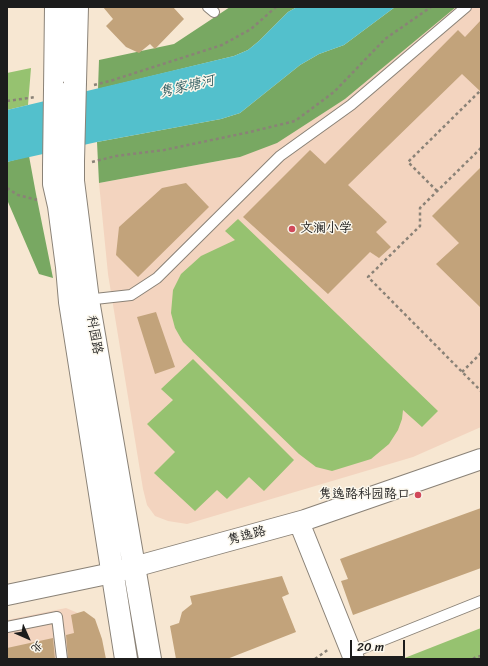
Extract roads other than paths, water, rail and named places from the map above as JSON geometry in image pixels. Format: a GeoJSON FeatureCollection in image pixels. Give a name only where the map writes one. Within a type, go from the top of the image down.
{"type":"FeatureCollection","features":[{"type":"Feature","properties":{"kind":"street","name":"科园路"},"geometry":{"type":"LineString","coordinates":[[56,7],[49,93],[67,165],[73,181],[79,301],[112,573],[126,659]]}},
{"type":"Feature","properties":{"kind":"street","name":"科园路"},"geometry":{"type":"LineString","coordinates":[[77,7],[83,84],[67,165],[54,184],[59,206],[67,267],[79,301],[134,567],[150,659]]}},
{"type":"Feature","properties":{"kind":"street","name":"隽逸路"},"geometry":{"type":"LineString","coordinates":[[7,595],[112,573],[299,522],[413,484],[481,459]]}},
{"type":"Feature","properties":{"kind":"street"},"geometry":{"type":"LineString","coordinates":[[299,522],[353,656]]}},
{"type":"Feature","properties":{"kind":"lane"},"geometry":{"type":"LineString","coordinates":[[79,301],[130,295],[157,278],[280,156],[351,105],[466,7]]}},
{"type":"Feature","properties":{"kind":"lane"},"geometry":{"type":"LineString","coordinates":[[353,656],[481,601]]}},
{"type":"Feature","properties":{"kind":"lane"},"geometry":{"type":"LineString","coordinates":[[7,627],[57,617],[62,659]]}},
{"type":"Feature","properties":{"kind":"water","name":"隽家塘河"},"geometry":{"type":"Polygon","coordinates":[[[297,7],[395,7],[344,45],[319,54],[300,65],[240,113],[221,119],[97,142],[7,162],[7,110],[234,56],[248,50],[288,12],[297,7]]]}},
{"type":"Feature","properties":{"kind":"place","name":"文澜小学"},"geometry":{"type":"Point","coordinates":[292,229]}},
{"type":"Feature","properties":{"kind":"place","name":"隽逸路科园路口"},"geometry":{"type":"Point","coordinates":[418,495]}}]}
